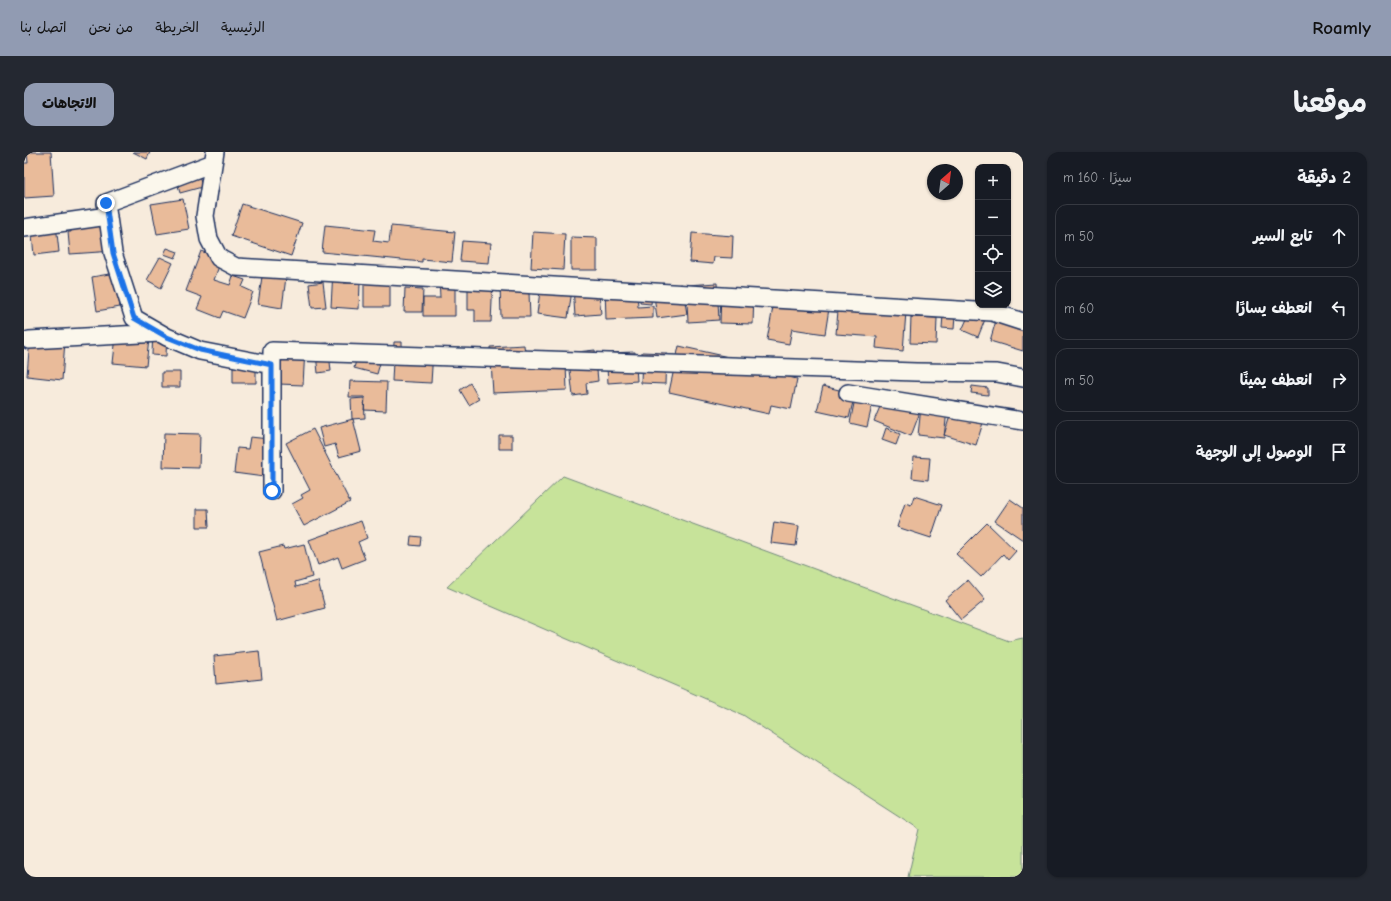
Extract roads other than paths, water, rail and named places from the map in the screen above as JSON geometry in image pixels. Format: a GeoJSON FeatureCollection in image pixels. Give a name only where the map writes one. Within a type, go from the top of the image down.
{"type":"FeatureCollection","features":[{"type":"Feature","properties":{"kind":"street"},"geometry":{"type":"LineString","coordinates":[[214,158],[106,203],[113,253],[134,318],[160,333],[200,350],[272,365]]}},
{"type":"Feature","properties":{"kind":"street"},"geometry":{"type":"LineString","coordinates":[[214,158],[205,216],[209,239],[219,258],[236,267],[992,312],[1023,322]]}},
{"type":"Feature","properties":{"kind":"street"},"geometry":{"type":"LineString","coordinates":[[24,228],[108,216]]}},
{"type":"Feature","properties":{"kind":"street"},"geometry":{"type":"LineString","coordinates":[[29,340],[160,333]]}},
{"type":"Feature","properties":{"kind":"street"},"geometry":{"type":"LineString","coordinates":[[272,491],[272,351],[916,372],[997,373],[1023,378]]}},
{"type":"Feature","properties":{"kind":"street"},"geometry":{"type":"LineString","coordinates":[[848,393],[1023,421]]}}]}
